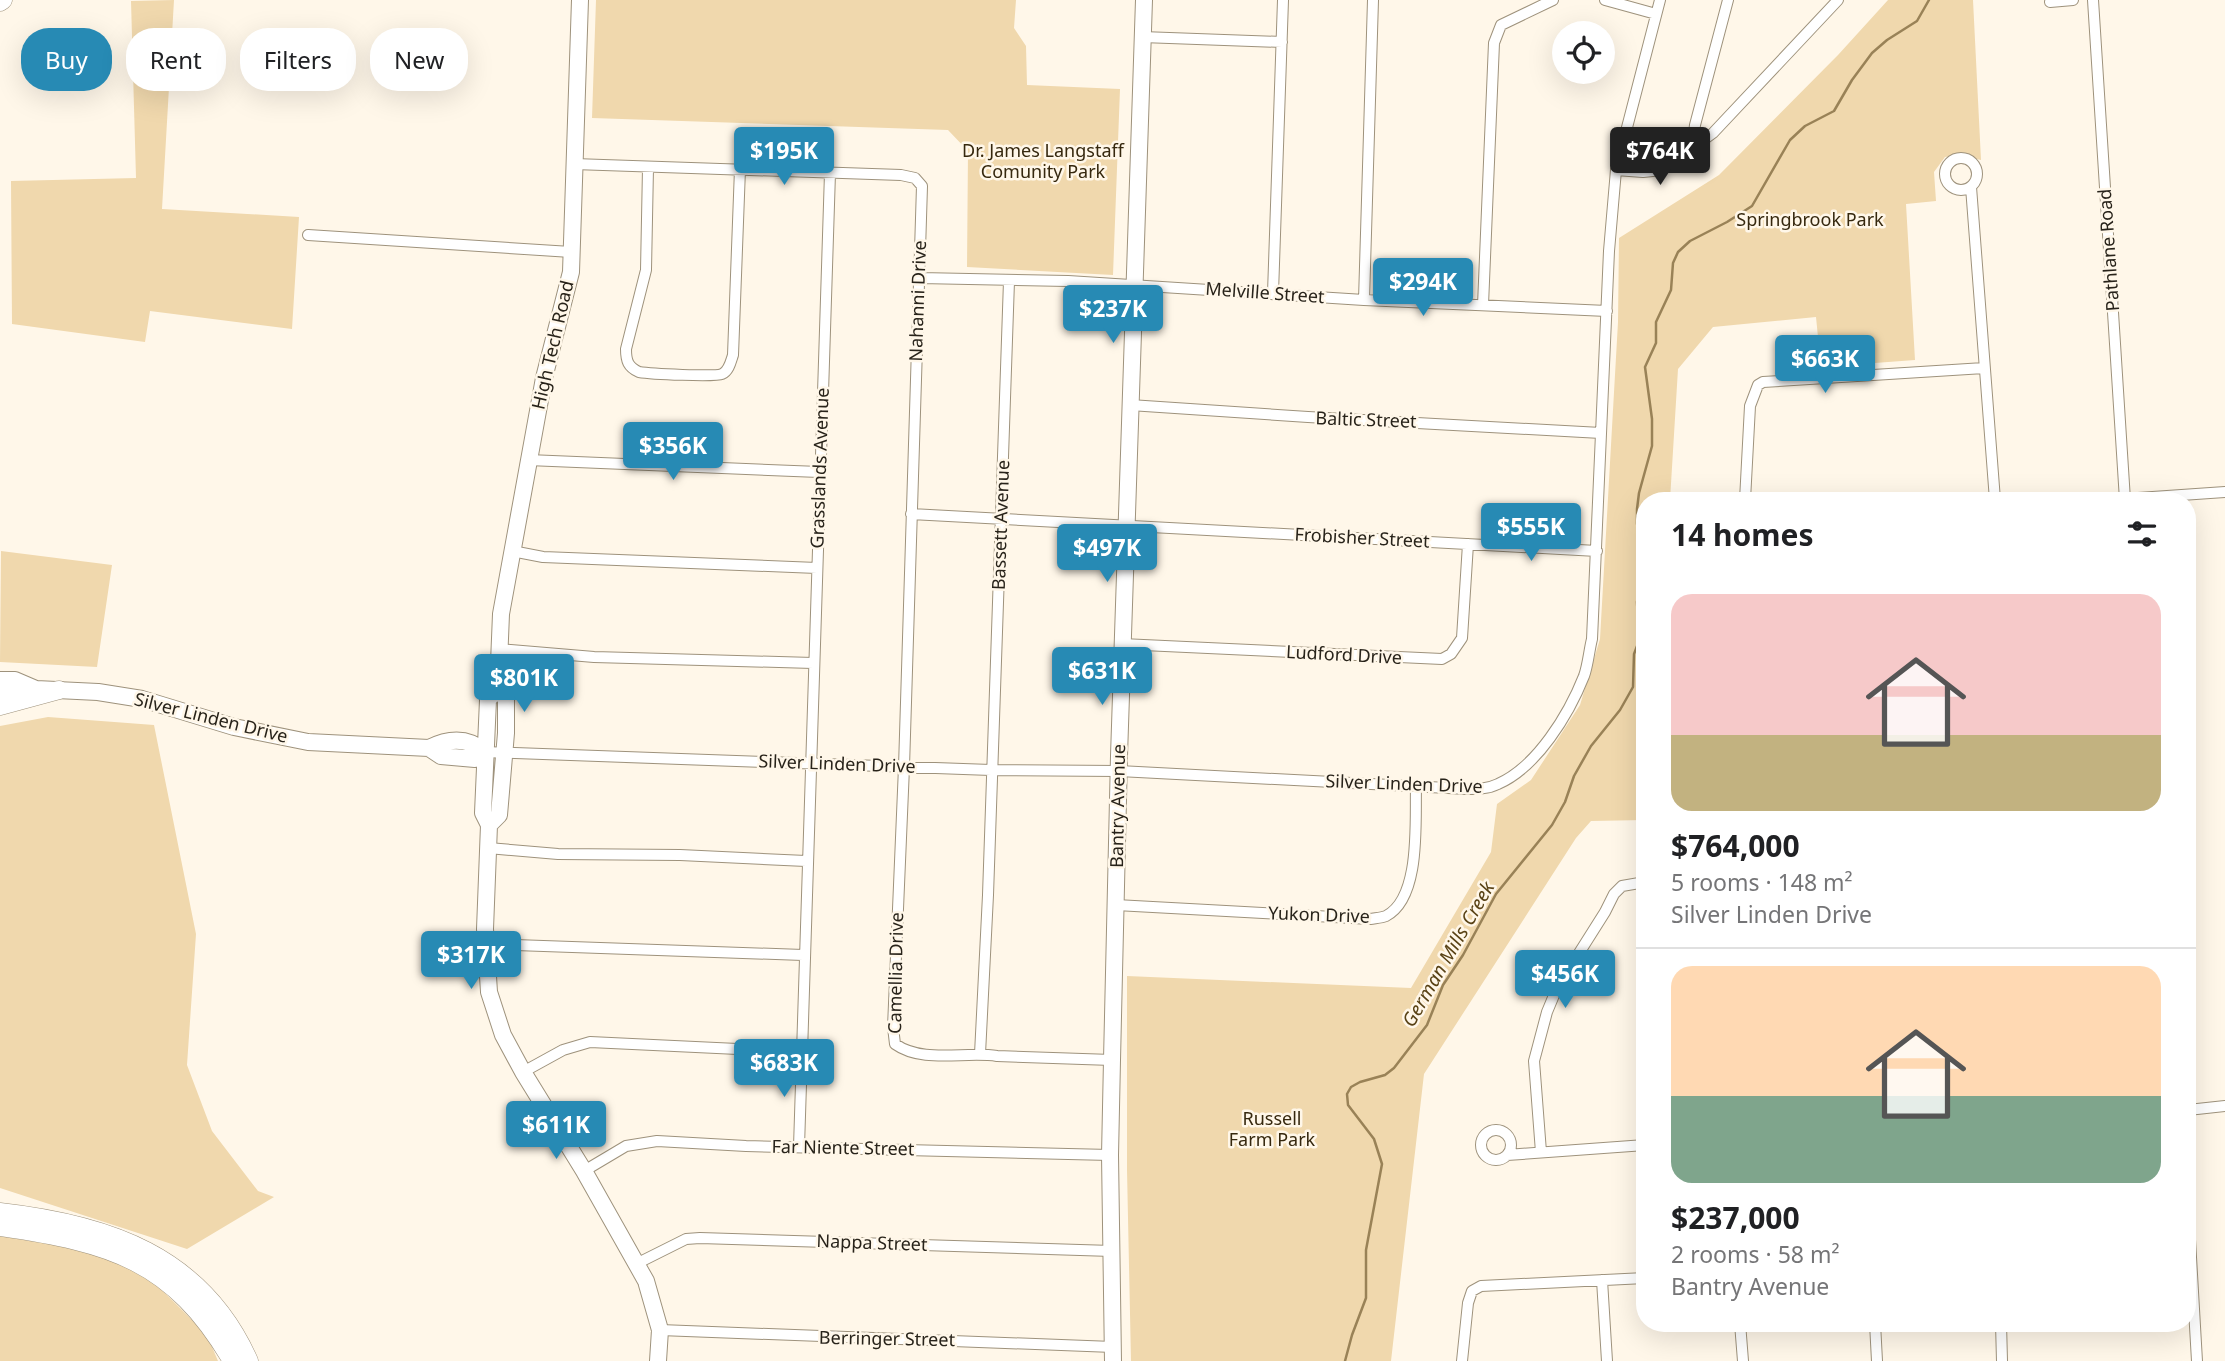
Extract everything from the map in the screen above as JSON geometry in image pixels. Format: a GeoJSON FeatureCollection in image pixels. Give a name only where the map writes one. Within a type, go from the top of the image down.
{"type":"FeatureCollection","features":[{"type":"Feature","properties":{"kind":"main road"},"geometry":{"type":"LineString","coordinates":[[0,706],[59,690]]}},
{"type":"Feature","properties":{"kind":"main road"},"geometry":{"type":"LineString","coordinates":[[1,1220],[116,1252],[144,1266],[170,1283],[196,1309],[216,1334],[232,1361]]}},
{"type":"Feature","properties":{"kind":"main road"},"geometry":{"type":"LineString","coordinates":[[1,1220],[62,1221],[92,1228],[119,1237],[163,1259],[207,1296],[239,1340],[249,1361]]}},
{"type":"Feature","properties":{"kind":"street","name":"High Tech Road"},"geometry":{"type":"LineString","coordinates":[[489,825],[499,815],[504,752],[506,700],[498,687],[501,614],[544,378],[571,272],[580,0]]}},
{"type":"Feature","properties":{"kind":"street","name":"Bantry Avenue"},"geometry":{"type":"LineString","coordinates":[[1113,1354],[1110,1155],[1112,1060],[1122,645],[1144,0]]}},
{"type":"Feature","properties":{"kind":"street"},"geometry":{"type":"LineString","coordinates":[[1273,293],[1283,0]]}},
{"type":"Feature","properties":{"kind":"street"},"geometry":{"type":"LineString","coordinates":[[1364,300],[1373,0]]}},
{"type":"Feature","properties":{"kind":"street"},"geometry":{"type":"LineString","coordinates":[[1483,305],[1494,43],[1501,25],[1553,0]]}},
{"type":"Feature","properties":{"kind":"street"},"geometry":{"type":"LineString","coordinates":[[1605,0],[1656,14]]}},
{"type":"Feature","properties":{"kind":"street","name":"Silver Linden Drive"},"geometry":{"type":"LineString","coordinates":[[0,694],[13,695],[36,689],[98,692],[142,699],[234,727],[308,742],[429,748],[441,756],[475,759],[485,752],[504,752],[992,770],[1119,771],[1416,788],[1486,788],[1499,784],[1523,770],[1539,751],[1570,706],[1585,674],[1592,639],[1609,251],[1616,170],[1660,0]]}},
{"type":"Feature","properties":{"kind":"street"},"geometry":{"type":"LineString","coordinates":[[1692,148],[1695,125],[1728,0]]}},
{"type":"Feature","properties":{"kind":"street"},"geometry":{"type":"LineString","coordinates":[[1616,170],[1662,170],[1692,148],[1725,121],[1838,0]]}},
{"type":"Feature","properties":{"kind":"street"},"geometry":{"type":"LineString","coordinates":[[2050,2],[2073,0]]}},
{"type":"Feature","properties":{"kind":"street","name":"Pathlane Road"},"geometry":{"type":"LineString","coordinates":[[2093,0],[2124,492]]}},
{"type":"Feature","properties":{"kind":"street"},"geometry":{"type":"LineString","coordinates":[[1142,37],[1282,42]]}},
{"type":"Feature","properties":{"kind":"street","name":"Nahanni Drive"},"geometry":{"type":"LineString","coordinates":[[574,164],[901,175],[915,178],[922,186],[904,767]]}},
{"type":"Feature","properties":{"kind":"street"},"geometry":{"type":"LineString","coordinates":[[648,168],[646,270],[626,349],[626,360],[631,369],[639,372],[709,375],[722,374],[727,370],[733,355],[740,169]]}},
{"type":"Feature","properties":{"kind":"street","name":"Grasslands Avenue"},"geometry":{"type":"LineString","coordinates":[[799,1147],[803,955],[830,173]]}},
{"type":"Feature","properties":{"kind":"street"},"geometry":{"type":"LineString","coordinates":[[1970,187],[1994,492]]}},
{"type":"Feature","properties":{"kind":"street"},"geometry":{"type":"LineString","coordinates":[[308,235],[571,252]]}},
{"type":"Feature","properties":{"kind":"street","name":"Melville Street"},"geometry":{"type":"LineString","coordinates":[[920,278],[1133,286],[1607,311]]}},
{"type":"Feature","properties":{"kind":"street","name":"Bassett Avenue"},"geometry":{"type":"LineString","coordinates":[[980,1054],[1009,281]]}},
{"type":"Feature","properties":{"kind":"street"},"geometry":{"type":"LineString","coordinates":[[1745,492],[1750,406],[1758,385],[1984,368]]}},
{"type":"Feature","properties":{"kind":"street","name":"Baltic Street"},"geometry":{"type":"LineString","coordinates":[[1130,405],[1601,433]]}},
{"type":"Feature","properties":{"kind":"street"},"geometry":{"type":"LineString","coordinates":[[528,460],[819,472]]}},
{"type":"Feature","properties":{"kind":"street"},"geometry":{"type":"LineString","coordinates":[[2196,494],[2225,492]]}},
{"type":"Feature","properties":{"kind":"street","name":"Frobisher Street"},"geometry":{"type":"LineString","coordinates":[[911,514],[1597,551]]}},
{"type":"Feature","properties":{"kind":"street","name":"Ludford Drive"},"geometry":{"type":"LineString","coordinates":[[1122,645],[1442,659],[1451,654],[1462,638],[1468,544]]}},
{"type":"Feature","properties":{"kind":"street"},"geometry":{"type":"LineString","coordinates":[[512,551],[557,558],[817,568]]}},
{"type":"Feature","properties":{"kind":"street"},"geometry":{"type":"LineString","coordinates":[[498,649],[594,657],[813,663]]}},
{"type":"Feature","properties":{"kind":"street","name":"Silver Linden Drive"},"geometry":{"type":"LineString","coordinates":[[0,680],[15,680],[36,689]]}},
{"type":"Feature","properties":{"kind":"street","name":"High Tech Road"},"geometry":{"type":"LineString","coordinates":[[498,687],[488,700],[483,813],[489,825],[485,929],[489,992],[503,1035],[523,1072],[638,1263],[660,1330],[658,1361]]}},
{"type":"Feature","properties":{"kind":"street","name":"Camellia Drive"},"geometry":{"type":"LineString","coordinates":[[904,767],[893,1027],[895,1044],[916,1054],[1112,1060]]}},
{"type":"Feature","properties":{"kind":"street","name":"Yukon Drive"},"geometry":{"type":"LineString","coordinates":[[1116,905],[1344,918],[1385,917],[1396,908],[1412,878],[1416,788]]}},
{"type":"Feature","properties":{"kind":"street"},"geometry":{"type":"LineString","coordinates":[[488,848],[558,854],[680,855],[806,861]]}},
{"type":"Feature","properties":{"kind":"street"},"geometry":{"type":"LineString","coordinates":[[1541,1152],[1534,1061],[1547,1012],[1557,988],[1614,894],[1622,886],[1636,883]]}},
{"type":"Feature","properties":{"kind":"street"},"geometry":{"type":"LineString","coordinates":[[486,944],[803,955]]}},
{"type":"Feature","properties":{"kind":"street"},"geometry":{"type":"LineString","coordinates":[[523,1072],[563,1050],[590,1042],[800,1052]]}},
{"type":"Feature","properties":{"kind":"street"},"geometry":{"type":"LineString","coordinates":[[2196,1109],[2225,1106]]}},
{"type":"Feature","properties":{"kind":"street","name":"Far Niente Street"},"geometry":{"type":"LineString","coordinates":[[584,1171],[626,1146],[657,1141],[1110,1155]]}},
{"type":"Feature","properties":{"kind":"street"},"geometry":{"type":"LineString","coordinates":[[1507,1155],[1636,1146]]}},
{"type":"Feature","properties":{"kind":"street","name":"Nappa Street"},"geometry":{"type":"LineString","coordinates":[[638,1263],[686,1239],[700,1238],[1112,1251]]}},
{"type":"Feature","properties":{"kind":"street"},"geometry":{"type":"LineString","coordinates":[[1462,1361],[1468,1303],[1472,1291],[1481,1286],[1636,1278]]}},
{"type":"Feature","properties":{"kind":"street"},"geometry":{"type":"LineString","coordinates":[[1602,1280],[1607,1361]]}},
{"type":"Feature","properties":{"kind":"street","name":"Berringer Street"},"geometry":{"type":"LineString","coordinates":[[660,1330],[1113,1354]]}},
{"type":"Feature","properties":{"kind":"street"},"geometry":{"type":"LineString","coordinates":[[1741,1332],[1743,1361]]}},
{"type":"Feature","properties":{"kind":"street"},"geometry":{"type":"LineString","coordinates":[[1875,1332],[1877,1361]]}},
{"type":"Feature","properties":{"kind":"street"},"geometry":{"type":"LineString","coordinates":[[2001,1332],[2003,1361]]}},
{"type":"Feature","properties":{"kind":"street"},"geometry":{"type":"LineString","coordinates":[[2195,1332],[2197,1361]]}},
{"type":"Feature","properties":{"kind":"green space"},"geometry":{"type":"Polygon","coordinates":[[[174,0],[172,28],[132,28],[131,1],[174,0]]]}},
{"type":"Feature","properties":{"kind":"green space","name":"Dr. James Langstaff Comunity Park"},"geometry":{"type":"Polygon","coordinates":[[[596,0],[1016,0],[1014,28],[1026,46],[1027,85],[1120,89],[1113,275],[967,267],[968,151],[948,130],[592,118],[596,0]]]}},
{"type":"Feature","properties":{"kind":"green space"},"geometry":{"type":"Polygon","coordinates":[[[1888,0],[1973,0],[1981,160],[1958,155],[1945,157],[1934,172],[1936,201],[1906,204],[1915,360],[1821,367],[1816,317],[1713,327],[1678,369],[1670,492],[1636,492],[1636,820],[1591,821],[1576,838],[1424,1074],[1391,1361],[1131,1361],[1127,976],[1411,988],[1491,852],[1497,804],[1531,780],[1580,705],[1600,639],[1618,322],[1619,238],[1719,175],[1838,55],[1888,0]]]}},
{"type":"Feature","properties":{"kind":"green space"},"geometry":{"type":"Polygon","coordinates":[[[134,91],[169,91],[162,209],[299,217],[292,329],[150,311],[145,342],[12,324],[11,181],[136,178],[134,91]]]}},
{"type":"Feature","properties":{"kind":"green space"},"geometry":{"type":"Polygon","coordinates":[[[1,551],[112,565],[97,667],[0,662],[1,551]]]}},
{"type":"Feature","properties":{"kind":"green space"},"geometry":{"type":"Polygon","coordinates":[[[48,717],[154,725],[196,934],[187,1065],[212,1131],[258,1191],[274,1197],[187,1249],[0,1188],[0,726],[48,717]]]}},
{"type":"Feature","properties":{"kind":"green space"},"geometry":{"type":"Polygon","coordinates":[[[0,1236],[99,1252],[156,1284],[207,1335],[218,1361],[0,1361],[0,1236]]]}},
{"type":"Feature","properties":{"kind":"waterway","name":"German Mills Creek"},"geometry":{"type":"LineString","coordinates":[[1639,492],[1652,446],[1652,419],[1645,367],[1656,343],[1656,322],[1671,290],[1673,263],[1678,252],[1690,241],[1752,206],[1790,140],[1805,126],[1834,111],[1872,53],[1917,21],[1929,0]]}},
{"type":"Feature","properties":{"kind":"waterway","name":"German Mills Creek"},"geometry":{"type":"LineString","coordinates":[[1345,1361],[1366,1298],[1366,1250],[1382,1164],[1374,1139],[1348,1105],[1347,1094],[1351,1087],[1360,1082],[1385,1075],[1394,1068],[1427,1025],[1443,985],[1463,955],[1496,894],[1552,825],[1591,746],[1620,710],[1633,687],[1636,649]]}},
{"type":"Feature","properties":{"kind":"park label","name":"Springbrook Park"},"geometry":{"type":"Point","coordinates":[1810,220]}},
{"type":"Feature","properties":{"kind":"park label","name":"Russell Farm Park"},"geometry":{"type":"Point","coordinates":[1272,1129]}}]}
